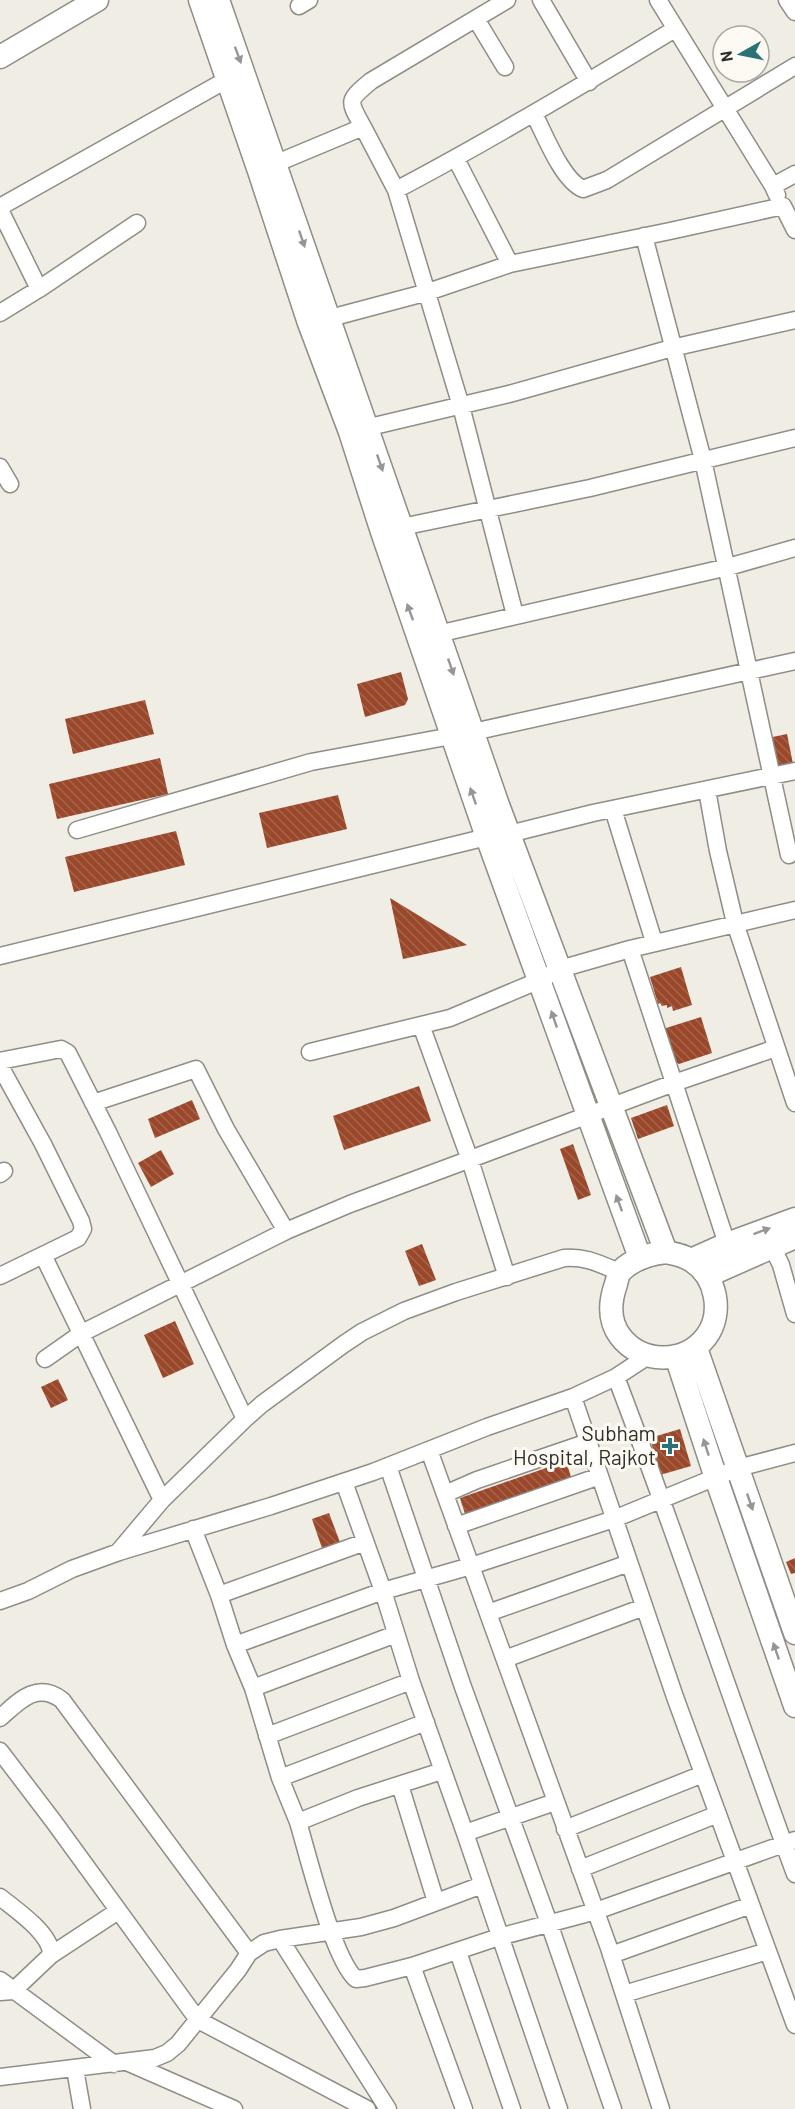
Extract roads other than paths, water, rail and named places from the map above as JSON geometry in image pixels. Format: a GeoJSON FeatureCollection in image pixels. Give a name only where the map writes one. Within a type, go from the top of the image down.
{"type":"FeatureCollection","features":[{"type":"Feature","properties":{"kind":"main road"},"geometry":{"type":"LineString","coordinates":[[0,57],[97,0]]}},
{"type":"Feature","properties":{"kind":"main road"},"geometry":{"type":"LineString","coordinates":[[200,0],[228,79],[268,167]]}},
{"type":"Feature","properties":{"kind":"main road"},"geometry":{"type":"LineString","coordinates":[[218,0],[268,167],[498,836],[540,981],[640,1258]]}},
{"type":"Feature","properties":{"kind":"main road"},"geometry":{"type":"LineString","coordinates":[[498,836],[560,969],[666,1252]]}},
{"type":"Feature","properties":{"kind":"main road"},"geometry":{"type":"LineString","coordinates":[[699,1268],[727,1244],[795,1219]]}},
{"type":"Feature","properties":{"kind":"main road"},"geometry":{"type":"LineString","coordinates":[[699,1268],[795,1237]]}},
{"type":"Feature","properties":{"kind":"main road"},"geometry":{"type":"LineString","coordinates":[[666,1252],[679,1255],[699,1268],[714,1290],[716,1306],[714,1322],[707,1336],[686,1352],[665,1359],[648,1356],[632,1348],[619,1335],[612,1318],[610,1299],[619,1272],[640,1258],[652,1253],[666,1252]]}},
{"type":"Feature","properties":{"kind":"main road"},"geometry":{"type":"LineString","coordinates":[[686,1352],[738,1468],[795,1633]]}},
{"type":"Feature","properties":{"kind":"main road"},"geometry":{"type":"LineString","coordinates":[[686,1352],[716,1478],[795,1706]]}},
{"type":"Feature","properties":{"kind":"street"},"geometry":{"type":"LineString","coordinates":[[507,0],[371,81],[354,95],[351,101],[396,190],[461,406],[515,615]]}},
{"type":"Feature","properties":{"kind":"street"},"geometry":{"type":"LineString","coordinates":[[541,0],[589,82]]}},
{"type":"Feature","properties":{"kind":"street"},"geometry":{"type":"LineString","coordinates":[[658,0],[773,186],[795,230]]}},
{"type":"Feature","properties":{"kind":"street"},"geometry":{"type":"LineString","coordinates":[[787,0],[795,12]]}},
{"type":"Feature","properties":{"kind":"street"},"geometry":{"type":"LineString","coordinates":[[476,19],[505,67]]}},
{"type":"Feature","properties":{"kind":"street"},"geometry":{"type":"LineString","coordinates":[[396,190],[534,114],[675,29]]}},
{"type":"Feature","properties":{"kind":"street"},"geometry":{"type":"LineString","coordinates":[[534,114],[563,170],[576,186],[583,189],[607,180],[795,66]]}},
{"type":"Feature","properties":{"kind":"street"},"geometry":{"type":"LineString","coordinates":[[39,290],[0,209],[228,79]]}},
{"type":"Feature","properties":{"kind":"street"},"geometry":{"type":"LineString","coordinates":[[268,167],[363,127]]}},
{"type":"Feature","properties":{"kind":"street"},"geometry":{"type":"LineString","coordinates":[[456,159],[510,264]]}},
{"type":"Feature","properties":{"kind":"street"},"geometry":{"type":"LineString","coordinates":[[773,186],[795,174]]}},
{"type":"Feature","properties":{"kind":"street"},"geometry":{"type":"LineString","coordinates":[[320,321],[428,292],[510,264],[783,206]]}},
{"type":"Feature","properties":{"kind":"street"},"geometry":{"type":"LineString","coordinates":[[0,313],[39,290],[137,223]]}},
{"type":"Feature","properties":{"kind":"street"},"geometry":{"type":"LineString","coordinates":[[644,236],[703,460],[789,855]]}},
{"type":"Feature","properties":{"kind":"street"},"geometry":{"type":"LineString","coordinates":[[359,430],[461,406],[672,348],[795,320]]}},
{"type":"Feature","properties":{"kind":"street"},"geometry":{"type":"LineString","coordinates":[[392,530],[489,511],[795,438]]}},
{"type":"Feature","properties":{"kind":"street"},"geometry":{"type":"LineString","coordinates":[[0,467],[10,484]]}},
{"type":"Feature","properties":{"kind":"street"},"geometry":{"type":"LineString","coordinates":[[429,636],[728,567],[795,548]]}},
{"type":"Feature","properties":{"kind":"street"},"geometry":{"type":"LineString","coordinates":[[77,830],[311,762],[463,734],[795,661]]}},
{"type":"Feature","properties":{"kind":"street"},"geometry":{"type":"LineString","coordinates":[[0,956],[613,809],[795,771]]}},
{"type":"Feature","properties":{"kind":"street"},"geometry":{"type":"LineString","coordinates":[[707,790],[735,923],[795,1103]]}},
{"type":"Feature","properties":{"kind":"street"},"geometry":{"type":"LineString","coordinates":[[613,809],[654,942]]}},
{"type":"Feature","properties":{"kind":"street"},"geometry":{"type":"LineString","coordinates":[[310,1052],[450,1018],[540,981],[560,969],[654,942],[795,910]]}},
{"type":"Feature","properties":{"kind":"street"},"geometry":{"type":"LineString","coordinates":[[630,949],[727,1244]]}},
{"type":"Feature","properties":{"kind":"street"},"geometry":{"type":"LineString","coordinates":[[421,1025],[470,1160],[507,1277]]}},
{"type":"Feature","properties":{"kind":"street"},"geometry":{"type":"LineString","coordinates":[[45,1359],[82,1333],[286,1231],[350,1204],[674,1083],[776,1048]]}},
{"type":"Feature","properties":{"kind":"street"},"geometry":{"type":"LineString","coordinates":[[0,1060],[61,1049],[68,1053],[244,1419]]}},
{"type":"Feature","properties":{"kind":"street"},"geometry":{"type":"LineString","coordinates":[[0,1066],[44,1144],[83,1229],[78,1238],[0,1276]]}},
{"type":"Feature","properties":{"kind":"street"},"geometry":{"type":"LineString","coordinates":[[93,1104],[196,1069],[226,1129],[286,1231]]}},
{"type":"Feature","properties":{"kind":"street"},"geometry":{"type":"LineString","coordinates":[[772,1246],[781,1265],[795,1314]]}},
{"type":"Feature","properties":{"kind":"street"},"geometry":{"type":"LineString","coordinates":[[43,1255],[162,1500]]}},
{"type":"Feature","properties":{"kind":"street"},"geometry":{"type":"LineString","coordinates":[[119,1552],[162,1500],[244,1419],[362,1332],[404,1311],[564,1258],[578,1257],[619,1272]]}},
{"type":"Feature","properties":{"kind":"street"},"geometry":{"type":"LineString","coordinates":[[0,1601],[28,1591],[72,1569],[119,1552],[344,1482],[573,1397],[616,1377],[648,1356]]}},
{"type":"Feature","properties":{"kind":"street"},"geometry":{"type":"LineString","coordinates":[[616,1377],[663,1500],[705,1625],[790,1842],[795,1874]]}},
{"type":"Feature","properties":{"kind":"street"},"geometry":{"type":"LineString","coordinates":[[573,1397],[703,1774],[795,2025]]}},
{"type":"Feature","properties":{"kind":"street"},"geometry":{"type":"LineString","coordinates":[[445,1494],[477,1480],[588,1442]]}},
{"type":"Feature","properties":{"kind":"street"},"geometry":{"type":"LineString","coordinates":[[429,1450],[596,1911],[661,2109]]}},
{"type":"Feature","properties":{"kind":"street"},"geometry":{"type":"LineString","coordinates":[[235,1644],[383,1591],[471,1566],[614,1519],[738,1468],[794,1457]]}},
{"type":"Feature","properties":{"kind":"street"},"geometry":{"type":"LineString","coordinates":[[388,1466],[428,1578],[463,1688],[549,1923],[613,2109]]}},
{"type":"Feature","properties":{"kind":"street"},"geometry":{"type":"LineString","coordinates":[[456,1526],[600,1476]]}},
{"type":"Feature","properties":{"kind":"street"},"geometry":{"type":"LineString","coordinates":[[344,1482],[559,2109]]}},
{"type":"Feature","properties":{"kind":"street"},"geometry":{"type":"LineString","coordinates":[[193,1529],[253,1688],[280,1778],[298,1822],[325,1933],[350,1974],[356,1979],[412,1966],[500,1936],[596,1911],[790,1842]]}},
{"type":"Feature","properties":{"kind":"street"},"geometry":{"type":"LineString","coordinates":[[219,1595],[365,1542]]}},
{"type":"Feature","properties":{"kind":"street"},"geometry":{"type":"LineString","coordinates":[[488,1613],[629,1563]]}},
{"type":"Feature","properties":{"kind":"street"},"geometry":{"type":"LineString","coordinates":[[505,1659],[644,1607]]}},
{"type":"Feature","properties":{"kind":"street"},"geometry":{"type":"LineString","coordinates":[[253,1688],[396,1634]]}},
{"type":"Feature","properties":{"kind":"street"},"geometry":{"type":"LineString","coordinates":[[267,1736],[411,1681]]}},
{"type":"Feature","properties":{"kind":"street"},"geometry":{"type":"LineString","coordinates":[[0,1718],[23,1698],[35,1693],[47,1692],[62,1700],[249,1953]]}},
{"type":"Feature","properties":{"kind":"street"},"geometry":{"type":"LineString","coordinates":[[280,1778],[426,1722]]}},
{"type":"Feature","properties":{"kind":"street"},"geometry":{"type":"LineString","coordinates":[[0,1751],[198,2020],[367,2109]]}},
{"type":"Feature","properties":{"kind":"street"},"geometry":{"type":"LineString","coordinates":[[298,1822],[358,1798],[442,1771]]}},
{"type":"Feature","properties":{"kind":"street"},"geometry":{"type":"LineString","coordinates":[[565,1829],[703,1774]]}},
{"type":"Feature","properties":{"kind":"street"},"geometry":{"type":"LineString","coordinates":[[400,1785],[436,1902]]}},
{"type":"Feature","properties":{"kind":"street"},"geometry":{"type":"LineString","coordinates":[[465,1833],[555,1802]]}},
{"type":"Feature","properties":{"kind":"street"},"geometry":{"type":"LineString","coordinates":[[580,1869],[718,1814]]}},
{"type":"Feature","properties":{"kind":"street"},"geometry":{"type":"LineString","coordinates":[[0,2078],[155,2058],[178,2044],[249,1953],[264,1944],[361,1927],[394,1918],[482,1885]]}},
{"type":"Feature","properties":{"kind":"street"},"geometry":{"type":"LineString","coordinates":[[0,1897],[45,1936],[51,1949],[51,1955]]}},
{"type":"Feature","properties":{"kind":"street"},"geometry":{"type":"LineString","coordinates":[[611,1955],[751,1905]]}},
{"type":"Feature","properties":{"kind":"street"},"geometry":{"type":"LineString","coordinates":[[118,1911],[4,1988],[121,2063],[234,2109]]}},
{"type":"Feature","properties":{"kind":"street"},"geometry":{"type":"LineString","coordinates":[[288,1938],[388,2109]]}},
{"type":"Feature","properties":{"kind":"street"},"geometry":{"type":"LineString","coordinates":[[624,1994],[768,1951]]}},
{"type":"Feature","properties":{"kind":"street"},"geometry":{"type":"LineString","coordinates":[[458,1952],[512,2109]]}},
{"type":"Feature","properties":{"kind":"street"},"geometry":{"type":"LineString","coordinates":[[412,1966],[464,2109]]}},
{"type":"Feature","properties":{"kind":"street"},"geometry":{"type":"LineString","coordinates":[[75,2069],[82,2109]]}},
{"type":"Feature","properties":{"kind":"place","name":"Subham Hospital, Rajkot"},"geometry":{"type":"Point","coordinates":[670,1446]}}]}
